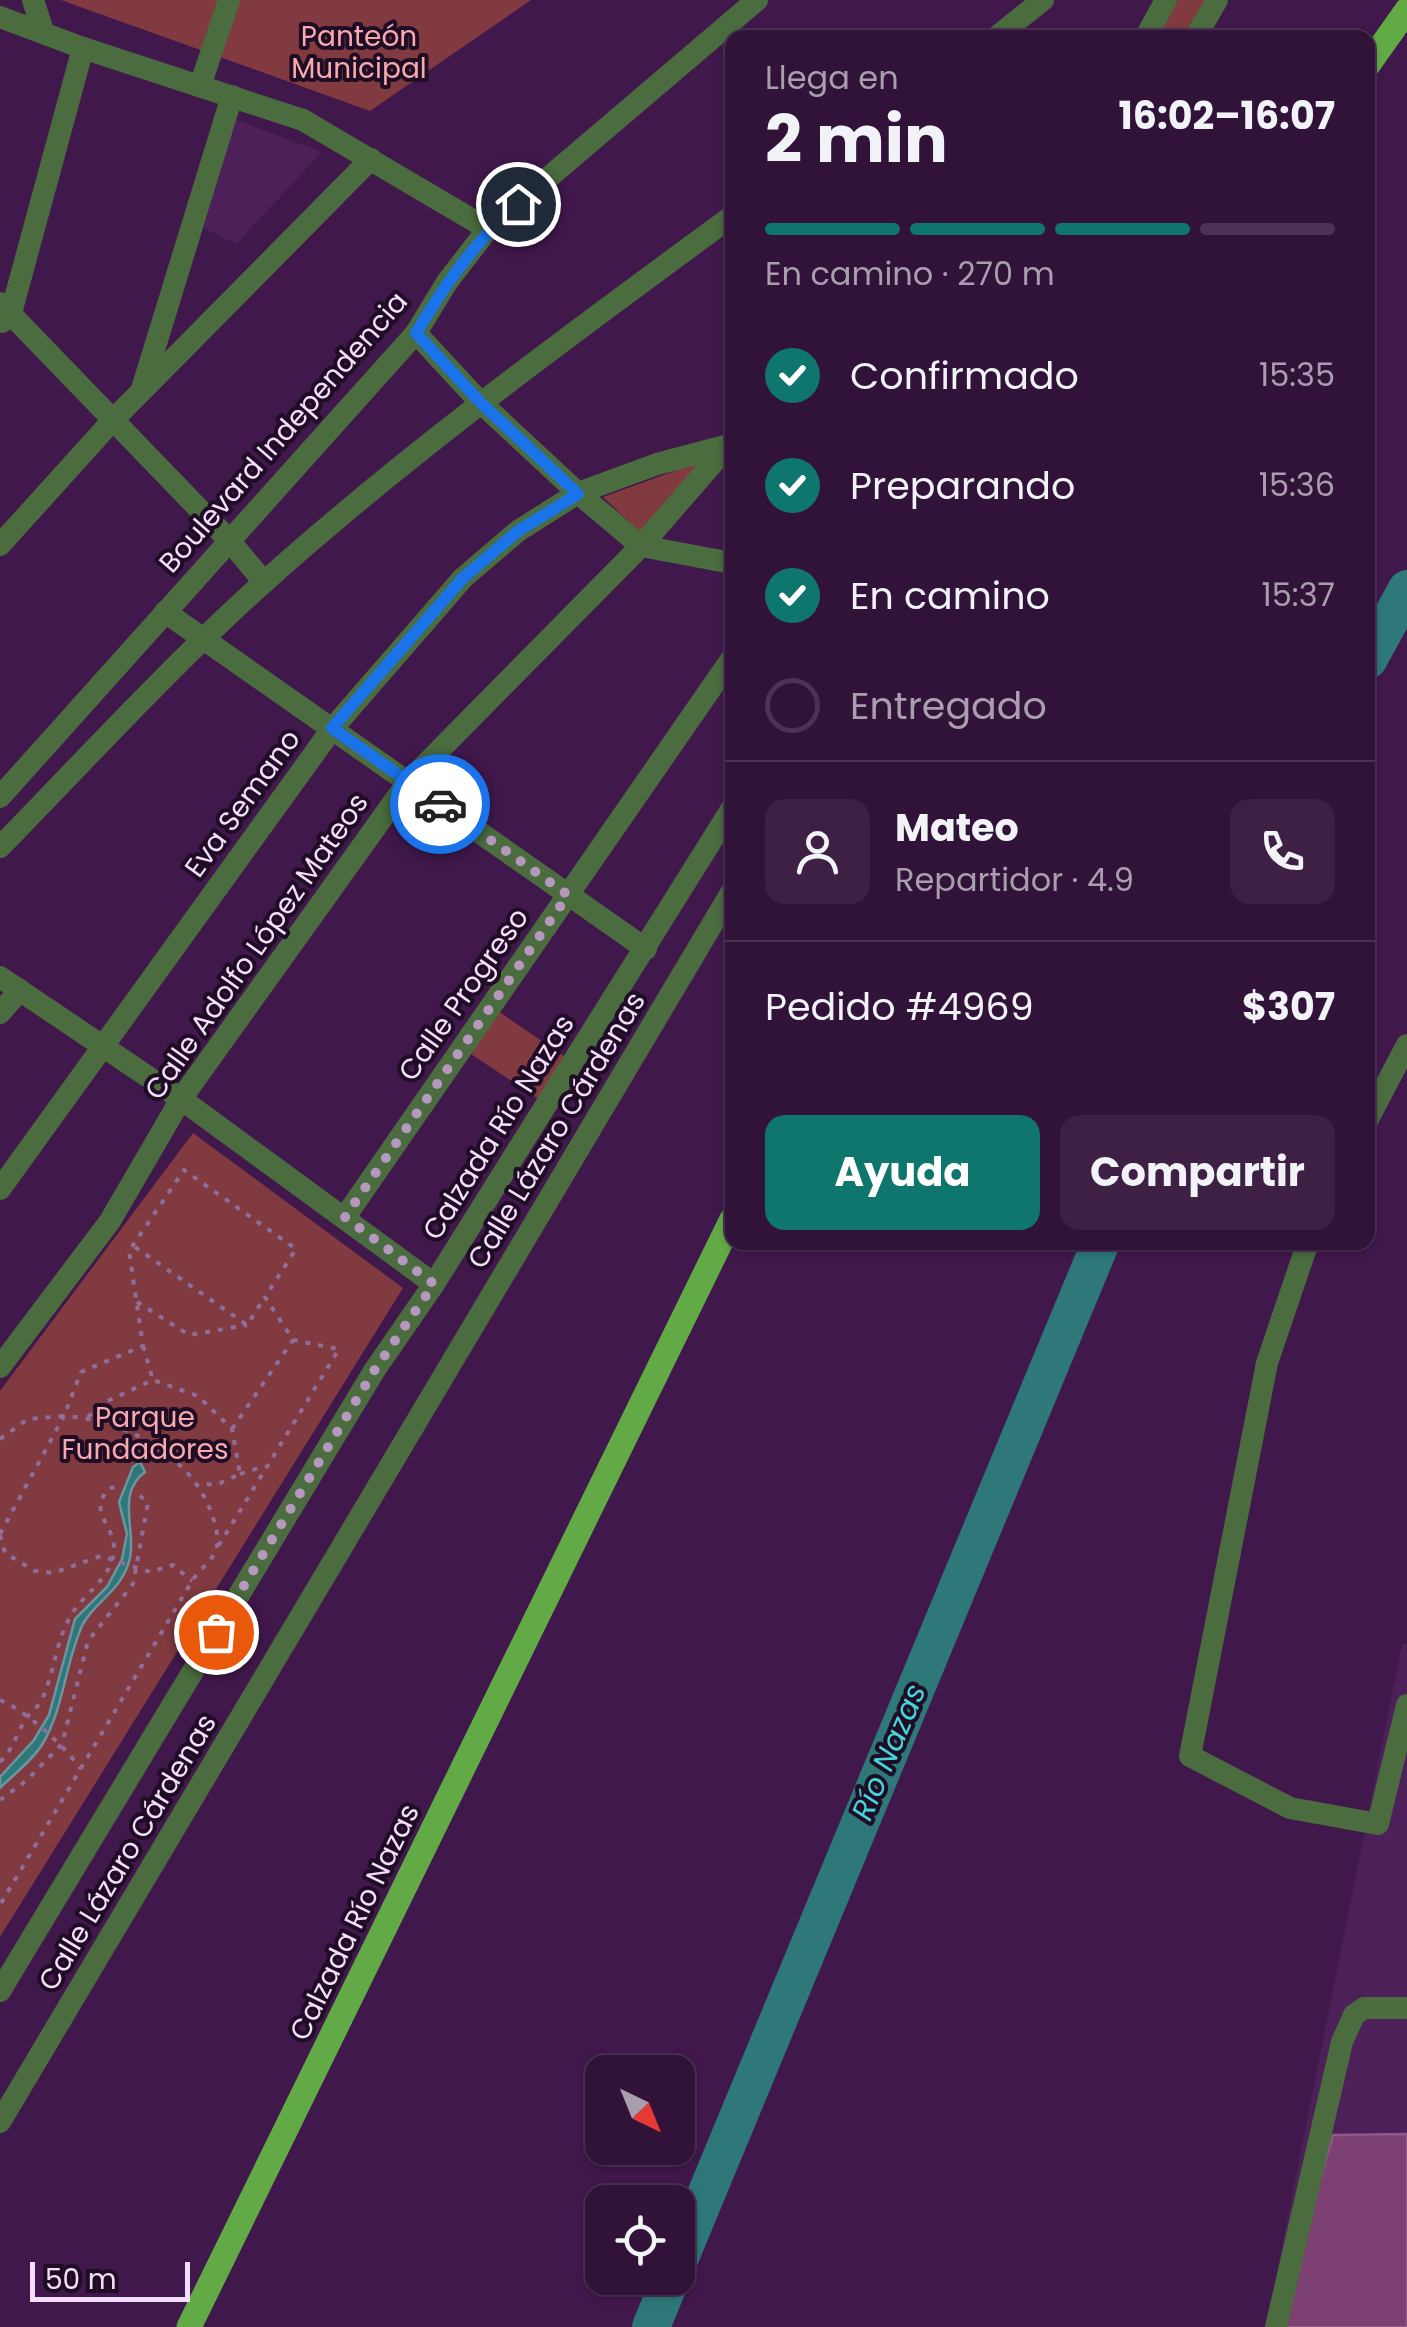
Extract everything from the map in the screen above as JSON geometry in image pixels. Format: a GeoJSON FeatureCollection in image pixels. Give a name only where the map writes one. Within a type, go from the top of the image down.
{"type":"FeatureCollection","features":[{"type":"Feature","properties":{"kind":"main road"},"geometry":{"type":"LineString","coordinates":[[1375,55],[1407,10]]}},
{"type":"Feature","properties":{"kind":"main road","name":"Calzada Río Nazas"},"geometry":{"type":"LineString","coordinates":[[188,2327],[725,1234]]}},
{"type":"Feature","properties":{"kind":"street"},"geometry":{"type":"LineString","coordinates":[[33,0],[43,31]]}},
{"type":"Feature","properties":{"kind":"street"},"geometry":{"type":"LineString","coordinates":[[200,86],[229,0]]}},
{"type":"Feature","properties":{"kind":"street","name":"Boulevard Independencia"},"geometry":{"type":"LineString","coordinates":[[0,797],[416,333],[447,282],[488,230],[757,0]]}},
{"type":"Feature","properties":{"kind":"street"},"geometry":{"type":"LineString","coordinates":[[1004,30],[1042,0]]}},
{"type":"Feature","properties":{"kind":"street"},"geometry":{"type":"LineString","coordinates":[[1149,30],[1166,0]]}},
{"type":"Feature","properties":{"kind":"street"},"geometry":{"type":"LineString","coordinates":[[1200,30],[1217,0]]}},
{"type":"Feature","properties":{"kind":"street"},"geometry":{"type":"LineString","coordinates":[[0,17],[303,120],[488,230]]}},
{"type":"Feature","properties":{"kind":"street"},"geometry":{"type":"LineString","coordinates":[[84,48],[4,314],[228,539],[264,582]]}},
{"type":"Feature","properties":{"kind":"street"},"geometry":{"type":"LineString","coordinates":[[141,392],[232,96]]}},
{"type":"Feature","properties":{"kind":"street"},"geometry":{"type":"LineString","coordinates":[[0,545],[112,421],[372,160]]}},
{"type":"Feature","properties":{"kind":"street"},"geometry":{"type":"LineString","coordinates":[[0,847],[264,582],[480,402],[725,221]]}},
{"type":"Feature","properties":{"kind":"street"},"geometry":{"type":"LineString","coordinates":[[416,333],[480,402],[578,494],[641,546],[725,562]]}},
{"type":"Feature","properties":{"kind":"street","name":"Eva Semano"},"geometry":{"type":"LineString","coordinates":[[0,1189],[332,728],[463,578],[518,531],[578,494],[657,464],[725,446]]}},
{"type":"Feature","properties":{"kind":"street","name":"Calle Adolfo López Mateos"},"geometry":{"type":"LineString","coordinates":[[0,1368],[110,1221],[181,1099],[408,782],[641,546],[725,452]]}},
{"type":"Feature","properties":{"kind":"street"},"geometry":{"type":"LineString","coordinates":[[165,612],[646,950]]}},
{"type":"Feature","properties":{"kind":"street","name":"Calle Progreso"},"geometry":{"type":"LineString","coordinates":[[345,1217],[725,668]]}},
{"type":"Feature","properties":{"kind":"street","name":"Calzada Río Nazas"},"geometry":{"type":"LineString","coordinates":[[0,1991],[374,1371],[434,1284],[725,820]]}},
{"type":"Feature","properties":{"kind":"street","name":"Calle Lázaro Cárdenas"},"geometry":{"type":"LineString","coordinates":[[0,2122],[725,903]]}},
{"type":"Feature","properties":{"kind":"street"},"geometry":{"type":"LineString","coordinates":[[0,1013],[10,983],[181,1099],[434,1284]]}},
{"type":"Feature","properties":{"kind":"street"},"geometry":{"type":"LineString","coordinates":[[1375,1106],[1407,1044]]}},
{"type":"Feature","properties":{"kind":"street"},"geometry":{"type":"LineString","coordinates":[[1305,1250],[1267,1363],[1190,1756],[1290,1808],[1378,1824],[1407,1705]]}},
{"type":"Feature","properties":{"kind":"street"},"geometry":{"type":"LineString","coordinates":[[1276,2327],[1342,2042],[1350,2022],[1364,2008],[1407,2008]]}},
{"type":"Feature","properties":{"kind":"path"},"geometry":{"type":"LineString","coordinates":[[136,1302],[189,1335],[247,1326],[296,1249],[184,1170],[130,1250],[136,1302],[143,1346],[153,1380]]}},
{"type":"Feature","properties":{"kind":"path"},"geometry":{"type":"LineString","coordinates":[[133,1245],[247,1326]]}},
{"type":"Feature","properties":{"kind":"path"},"geometry":{"type":"LineString","coordinates":[[0,1906],[192,1580],[216,1550],[339,1349],[293,1340],[265,1297]]}},
{"type":"Feature","properties":{"kind":"path"},"geometry":{"type":"LineString","coordinates":[[232,1429],[293,1340]]}},
{"type":"Feature","properties":{"kind":"path"},"geometry":{"type":"LineString","coordinates":[[143,1346],[81,1372],[64,1416],[0,1534],[6,1553],[35,1571],[53,1573],[100,1556],[150,1572],[173,1565],[192,1580]]}},
{"type":"Feature","properties":{"kind":"path"},"geometry":{"type":"LineString","coordinates":[[88,1417],[100,1404],[153,1380],[198,1396],[232,1429],[240,1474]]}},
{"type":"Feature","properties":{"kind":"path"},"geometry":{"type":"LineString","coordinates":[[0,1439],[28,1419],[64,1416],[88,1417],[126,1430],[171,1456],[206,1498],[216,1528],[216,1550]]}},
{"type":"Feature","properties":{"kind":"path"},"geometry":{"type":"LineString","coordinates":[[196,1485],[218,1484],[267,1465]]}},
{"type":"Feature","properties":{"kind":"path"},"geometry":{"type":"LineString","coordinates":[[0,1762],[41,1703],[63,1631],[73,1612],[115,1560],[115,1537],[98,1510],[100,1499],[109,1488],[118,1488]]}},
{"type":"Feature","properties":{"kind":"path"},"geometry":{"type":"LineString","coordinates":[[0,1800],[62,1744],[88,1641],[133,1584],[148,1503],[137,1493]]}},
{"type":"Feature","properties":{"kind":"path"},"geometry":{"type":"LineString","coordinates":[[0,1700],[14,1706],[62,1744],[81,1769]]}},
{"type":"Feature","properties":{"kind":"shaded area"},"geometry":{"type":"Polygon","coordinates":[[[234,119],[322,152],[236,244],[204,228],[234,119]]]}},
{"type":"Feature","properties":{"kind":"shaded area"},"geometry":{"type":"Polygon","coordinates":[[[140,1462],[145,1472],[131,1490],[131,1547],[126,1570],[82,1626],[56,1715],[43,1743],[0,1788],[0,1777],[34,1740],[49,1715],[75,1619],[107,1587],[122,1559],[127,1534],[119,1502],[133,1467],[140,1462]]]}},
{"type":"Feature","properties":{"kind":"shaded area"},"geometry":{"type":"Polygon","coordinates":[[[1402,1644],[1407,1644],[1407,2327],[1266,2327],[1402,1644]]]}},
{"type":"Feature","properties":{"kind":"green space","name":"Panteón Municipal"},"geometry":{"type":"Polygon","coordinates":[[[61,0],[531,0],[370,111],[61,0]]]}},
{"type":"Feature","properties":{"kind":"green space"},"geometry":{"type":"Polygon","coordinates":[[[1167,0],[1215,0],[1197,30],[1150,30],[1167,0]]]}},
{"type":"Feature","properties":{"kind":"green space"},"geometry":{"type":"Polygon","coordinates":[[[713,457],[643,535],[603,497],[713,457]]]}},
{"type":"Feature","properties":{"kind":"green space"},"geometry":{"type":"Polygon","coordinates":[[[492,1007],[571,1061],[546,1104],[465,1050],[492,1007]]]}},
{"type":"Feature","properties":{"kind":"green space","name":"Parque Fundadores"},"geometry":{"type":"Polygon","coordinates":[[[193,1133],[403,1288],[0,1937],[0,1391],[193,1133]]]}},
{"type":"Feature","properties":{"kind":"building"},"geometry":{"type":"Polygon","coordinates":[[[1407,2134],[1407,2327],[1277,2327],[1333,2135],[1407,2134]]]}},
{"type":"Feature","properties":{"kind":"waterway","name":"Río Nazas"},"geometry":{"type":"LineString","coordinates":[[1375,647],[1407,589]]}},
{"type":"Feature","properties":{"kind":"waterway","name":"Río Nazas"},"geometry":{"type":"LineString","coordinates":[[695,2221],[1098,1250]]}},
{"type":"Feature","properties":{"kind":"waterway","name":"Río Nazas"},"geometry":{"type":"LineString","coordinates":[[651,2327],[664,2295]]}},
{"type":"Feature","properties":{"kind":"way so far"},"geometry":{"type":"LineString","coordinates":[[216,1632],[374,1371],[434,1284],[345,1217],[568,895],[440,804]]}},
{"type":"Feature","properties":{"kind":"route"},"geometry":{"type":"LineString","coordinates":[[440,804],[332,728],[463,578],[518,531],[578,494],[480,402],[416,333],[467,256],[488,230],[518,204]]}}]}
